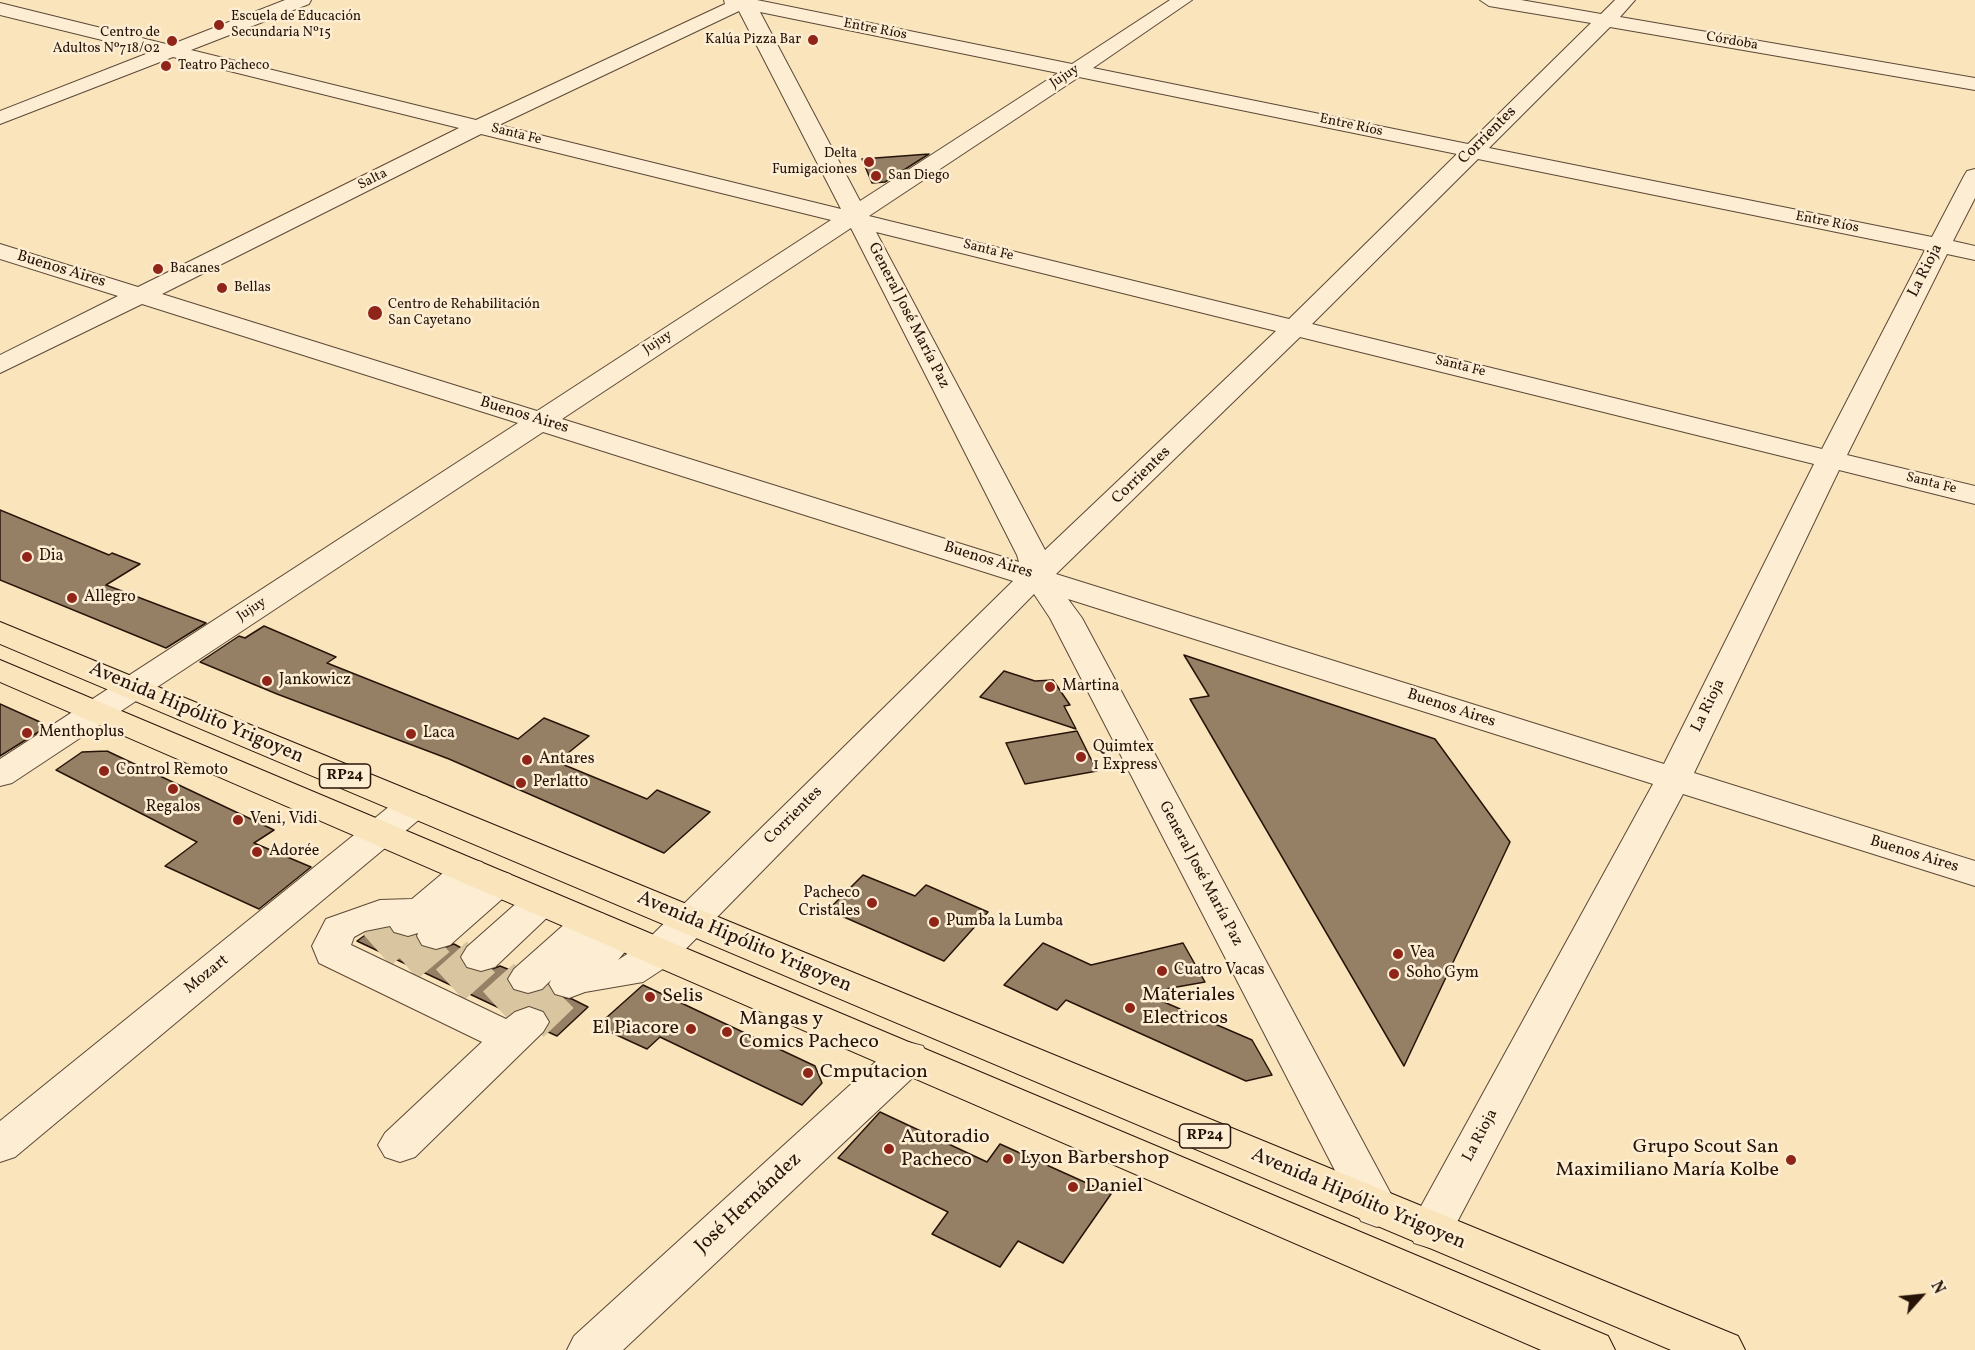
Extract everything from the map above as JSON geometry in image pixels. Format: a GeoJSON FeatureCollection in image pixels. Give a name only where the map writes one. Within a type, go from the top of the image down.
{"type":"FeatureCollection","features":[{"type":"Feature","properties":{"kind":"main road","name":"Avenida Hipólito Yrigoyen"},"geometry":{"type":"LineString","coordinates":[[0,632],[1377,1209],[1720,1350]]}},
{"type":"Feature","properties":{"kind":"main road","name":"Avenida Hipólito Yrigoyen"},"geometry":{"type":"LineString","coordinates":[[0,670],[1591,1350]]}},
{"type":"Feature","properties":{"kind":"street"},"geometry":{"type":"LineString","coordinates":[[0,118],[302,0]]}},
{"type":"Feature","properties":{"kind":"street","name":"Jujuy"},"geometry":{"type":"LineString","coordinates":[[0,775],[848,217],[1183,0]]}},
{"type":"Feature","properties":{"kind":"street","name":"Córdoba"},"geometry":{"type":"LineString","coordinates":[[1489,0],[1975,84]]}},
{"type":"Feature","properties":{"kind":"street","name":"Corrientes"},"geometry":{"type":"LineString","coordinates":[[340,928],[380,913],[486,955],[629,972],[658,953],[1027,578],[1296,327],[1626,0]]}},
{"type":"Feature","properties":{"kind":"street","name":"Entre Ríos"},"geometry":{"type":"LineString","coordinates":[[739,1],[1975,253]]}},
{"type":"Feature","properties":{"kind":"street","name":"Salta"},"geometry":{"type":"LineString","coordinates":[[0,365],[480,126],[739,1]]}},
{"type":"Feature","properties":{"kind":"street","name":"General José María Paz"},"geometry":{"type":"LineString","coordinates":[[739,1],[753,16],[848,217],[1032,555],[1027,578],[1066,618],[1377,1209]]}},
{"type":"Feature","properties":{"kind":"street","name":"Santa Fe"},"geometry":{"type":"LineString","coordinates":[[0,9],[1975,495]]}},
{"type":"Feature","properties":{"kind":"street","name":"La Rioja"},"geometry":{"type":"LineString","coordinates":[[1430,1230],[1673,780],[1830,460],[1975,176]]}},
{"type":"Feature","properties":{"kind":"street","name":"Buenos Aires"},"geometry":{"type":"LineString","coordinates":[[0,251],[1027,578],[1975,874]]}},
{"type":"Feature","properties":{"kind":"street","name":"Mozart"},"geometry":{"type":"LineString","coordinates":[[0,1145],[414,805]]}},
{"type":"Feature","properties":{"kind":"street"},"geometry":{"type":"LineString","coordinates":[[486,955],[544,903]]}},
{"type":"Feature","properties":{"kind":"street"},"geometry":{"type":"LineString","coordinates":[[486,955],[544,903]]}},
{"type":"Feature","properties":{"kind":"street"},"geometry":{"type":"LineString","coordinates":[[486,955],[544,903]]}},
{"type":"Feature","properties":{"kind":"street"},"geometry":{"type":"LineString","coordinates":[[486,955],[544,903]]}},
{"type":"Feature","properties":{"kind":"street"},"geometry":{"type":"LineString","coordinates":[[292,906],[340,928],[331,946],[333,953],[443,994],[400,1145]]}},
{"type":"Feature","properties":{"kind":"street","name":"José Hernández"},"geometry":{"type":"LineString","coordinates":[[591,1350],[908,1057]]}},
{"type":"Feature","properties":{"kind":"building"},"geometry":{"type":"Polygon","coordinates":[[[929,154],[885,182],[872,183],[862,159],[929,154]]]}},
{"type":"Feature","properties":{"kind":"building"},"geometry":{"type":"Polygon","coordinates":[[[0,510],[109,555],[112,553],[140,564],[106,585],[206,623],[166,648],[0,580],[0,510]]]}},
{"type":"Feature","properties":{"kind":"building"},"geometry":{"type":"Polygon","coordinates":[[[264,626],[336,657],[327,663],[518,739],[544,718],[589,736],[557,762],[647,799],[657,790],[710,812],[664,853],[449,759],[277,694],[200,662],[239,636],[245,638],[264,626]]]}},
{"type":"Feature","properties":{"kind":"building","name":"Vea"},"geometry":{"type":"Polygon","coordinates":[[[1184,655],[1435,739],[1510,842],[1404,1066],[1190,699],[1209,696],[1184,655]]]}},
{"type":"Feature","properties":{"kind":"building"},"geometry":{"type":"Polygon","coordinates":[[[1004,671],[1035,681],[1053,680],[1070,705],[1064,706],[1076,729],[980,697],[1004,671]]]}},
{"type":"Feature","properties":{"kind":"building"},"geometry":{"type":"Polygon","coordinates":[[[0,704],[40,722],[40,731],[0,756],[0,704]]]}},
{"type":"Feature","properties":{"kind":"building"},"geometry":{"type":"Polygon","coordinates":[[[1077,731],[1097,771],[1025,784],[1006,743],[1077,731]]]}},
{"type":"Feature","properties":{"kind":"building"},"geometry":{"type":"Polygon","coordinates":[[[107,751],[274,830],[254,843],[311,867],[259,909],[165,866],[197,842],[56,770],[82,752],[107,751]]]}},
{"type":"Feature","properties":{"kind":"building","name":"Pumba la Lumba"},"geometry":{"type":"Polygon","coordinates":[[[863,875],[915,896],[926,885],[988,912],[944,961],[828,910],[863,875]]]}},
{"type":"Feature","properties":{"kind":"building"},"geometry":{"type":"Polygon","coordinates":[[[389,928],[393,934],[407,938],[415,936],[421,947],[435,951],[454,944],[463,949],[459,958],[466,969],[482,973],[500,966],[510,970],[506,980],[513,991],[529,995],[547,988],[554,996],[572,999],[588,1007],[557,1036],[546,1031],[551,1021],[544,1010],[528,1005],[510,1013],[357,941],[368,933],[389,928]]]}},
{"type":"Feature","properties":{"kind":"building"},"geometry":{"type":"Polygon","coordinates":[[[1043,943],[1091,965],[1183,943],[1205,982],[1143,993],[1252,1040],[1272,1075],[1246,1081],[1066,1000],[1057,1010],[1004,985],[1043,943]]]}},
{"type":"Feature","properties":{"kind":"building"},"geometry":{"type":"Polygon","coordinates":[[[643,985],[815,1066],[822,1083],[802,1105],[660,1037],[647,1049],[597,1026],[643,985]]]}},
{"type":"Feature","properties":{"kind":"building"},"geometry":{"type":"Polygon","coordinates":[[[880,1112],[987,1162],[1000,1144],[1111,1194],[1063,1263],[1018,1241],[1000,1267],[932,1234],[948,1212],[838,1158],[880,1112]]]}},
{"type":"Feature","properties":{"kind":"tunnel"},"geometry":{"type":"LineString","coordinates":[[377,950],[408,923]]}},
{"type":"Feature","properties":{"kind":"tunnel"},"geometry":{"type":"LineString","coordinates":[[404,963],[436,936]]}},
{"type":"Feature","properties":{"kind":"tunnel"},"geometry":{"type":"LineString","coordinates":[[450,985],[481,957]]}},
{"type":"Feature","properties":{"kind":"tunnel"},"geometry":{"type":"LineString","coordinates":[[497,1007],[528,979]]}},
{"type":"Feature","properties":{"kind":"tunnel"},"geometry":{"type":"LineString","coordinates":[[529,1022],[559,993]]}},
{"type":"Feature","properties":{"kind":"place","name":"Escuela de Educación Secundaria Nº15"},"geometry":{"type":"Point","coordinates":[219,25]}},
{"type":"Feature","properties":{"kind":"place","name":"Kalúa Pizza Bar"},"geometry":{"type":"Point","coordinates":[813,40]}},
{"type":"Feature","properties":{"kind":"place","name":"Centro de Adultos Nº718/02"},"geometry":{"type":"Point","coordinates":[172,41]}},
{"type":"Feature","properties":{"kind":"place","name":"Teatro Pacheco"},"geometry":{"type":"Point","coordinates":[166,66]}},
{"type":"Feature","properties":{"kind":"place","name":"Delta Fumigaciones"},"geometry":{"type":"Point","coordinates":[869,162]}},
{"type":"Feature","properties":{"kind":"place","name":"San Diego"},"geometry":{"type":"Point","coordinates":[876,176]}},
{"type":"Feature","properties":{"kind":"place","name":"Bacanes"},"geometry":{"type":"Point","coordinates":[158,269]}},
{"type":"Feature","properties":{"kind":"place","name":"Bellas"},"geometry":{"type":"Point","coordinates":[222,288]}},
{"type":"Feature","properties":{"kind":"place","name":"Centro de Rehabilitación San Cayetano"},"geometry":{"type":"Point","coordinates":[375,313]}},
{"type":"Feature","properties":{"kind":"place","name":"Dia"},"geometry":{"type":"Point","coordinates":[27,557]}},
{"type":"Feature","properties":{"kind":"place","name":"Allegro"},"geometry":{"type":"Point","coordinates":[72,598]}},
{"type":"Feature","properties":{"kind":"place","name":"Jankowicz"},"geometry":{"type":"Point","coordinates":[267,681]}},
{"type":"Feature","properties":{"kind":"place","name":"Martina"},"geometry":{"type":"Point","coordinates":[1050,687]}},
{"type":"Feature","properties":{"kind":"place","name":"Menthoplus"},"geometry":{"type":"Point","coordinates":[27,733]}},
{"type":"Feature","properties":{"kind":"place","name":"Laca"},"geometry":{"type":"Point","coordinates":[411,734]}},
{"type":"Feature","properties":{"kind":"place","name":"Quimtex 1 Express"},"geometry":{"type":"Point","coordinates":[1081,757]}},
{"type":"Feature","properties":{"kind":"place","name":"Antares"},"geometry":{"type":"Point","coordinates":[527,760]}},
{"type":"Feature","properties":{"kind":"place","name":"Control Remoto"},"geometry":{"type":"Point","coordinates":[104,771]}},
{"type":"Feature","properties":{"kind":"place","name":"Perlatto"},"geometry":{"type":"Point","coordinates":[521,783]}},
{"type":"Feature","properties":{"kind":"place","name":"Regalos"},"geometry":{"type":"Point","coordinates":[173,789]}},
{"type":"Feature","properties":{"kind":"place","name":"Veni, Vidi"},"geometry":{"type":"Point","coordinates":[238,820]}},
{"type":"Feature","properties":{"kind":"place","name":"Adorée"},"geometry":{"type":"Point","coordinates":[257,852]}},
{"type":"Feature","properties":{"kind":"place","name":"Pacheco Cristales"},"geometry":{"type":"Point","coordinates":[872,903]}},
{"type":"Feature","properties":{"kind":"place","name":"Pumba la Lumba"},"geometry":{"type":"Point","coordinates":[934,922]}},
{"type":"Feature","properties":{"kind":"place","name":"Vea"},"geometry":{"type":"Point","coordinates":[1398,954]}},
{"type":"Feature","properties":{"kind":"place","name":"Cuatro Vacas"},"geometry":{"type":"Point","coordinates":[1162,971]}},
{"type":"Feature","properties":{"kind":"place","name":"Soho Gym"},"geometry":{"type":"Point","coordinates":[1394,974]}},
{"type":"Feature","properties":{"kind":"place","name":"Selis"},"geometry":{"type":"Point","coordinates":[650,997]}},
{"type":"Feature","properties":{"kind":"place","name":"Materiales Electricos"},"geometry":{"type":"Point","coordinates":[1130,1008]}},
{"type":"Feature","properties":{"kind":"place","name":"El Piacore"},"geometry":{"type":"Point","coordinates":[691,1029]}},
{"type":"Feature","properties":{"kind":"place","name":"Mangas y Comics Pacheco"},"geometry":{"type":"Point","coordinates":[727,1032]}},
{"type":"Feature","properties":{"kind":"place","name":"Cmputacion"},"geometry":{"type":"Point","coordinates":[808,1073]}},
{"type":"Feature","properties":{"kind":"place","name":"Autoradio Pacheco"},"geometry":{"type":"Point","coordinates":[889,1149]}},
{"type":"Feature","properties":{"kind":"place","name":"Lyon Barbershop"},"geometry":{"type":"Point","coordinates":[1008,1159]}},
{"type":"Feature","properties":{"kind":"place","name":"Grupo Scout San Maximiliano María Kolbe"},"geometry":{"type":"Point","coordinates":[1791,1160]}},
{"type":"Feature","properties":{"kind":"place","name":"Daniel"},"geometry":{"type":"Point","coordinates":[1073,1187]}}]}
